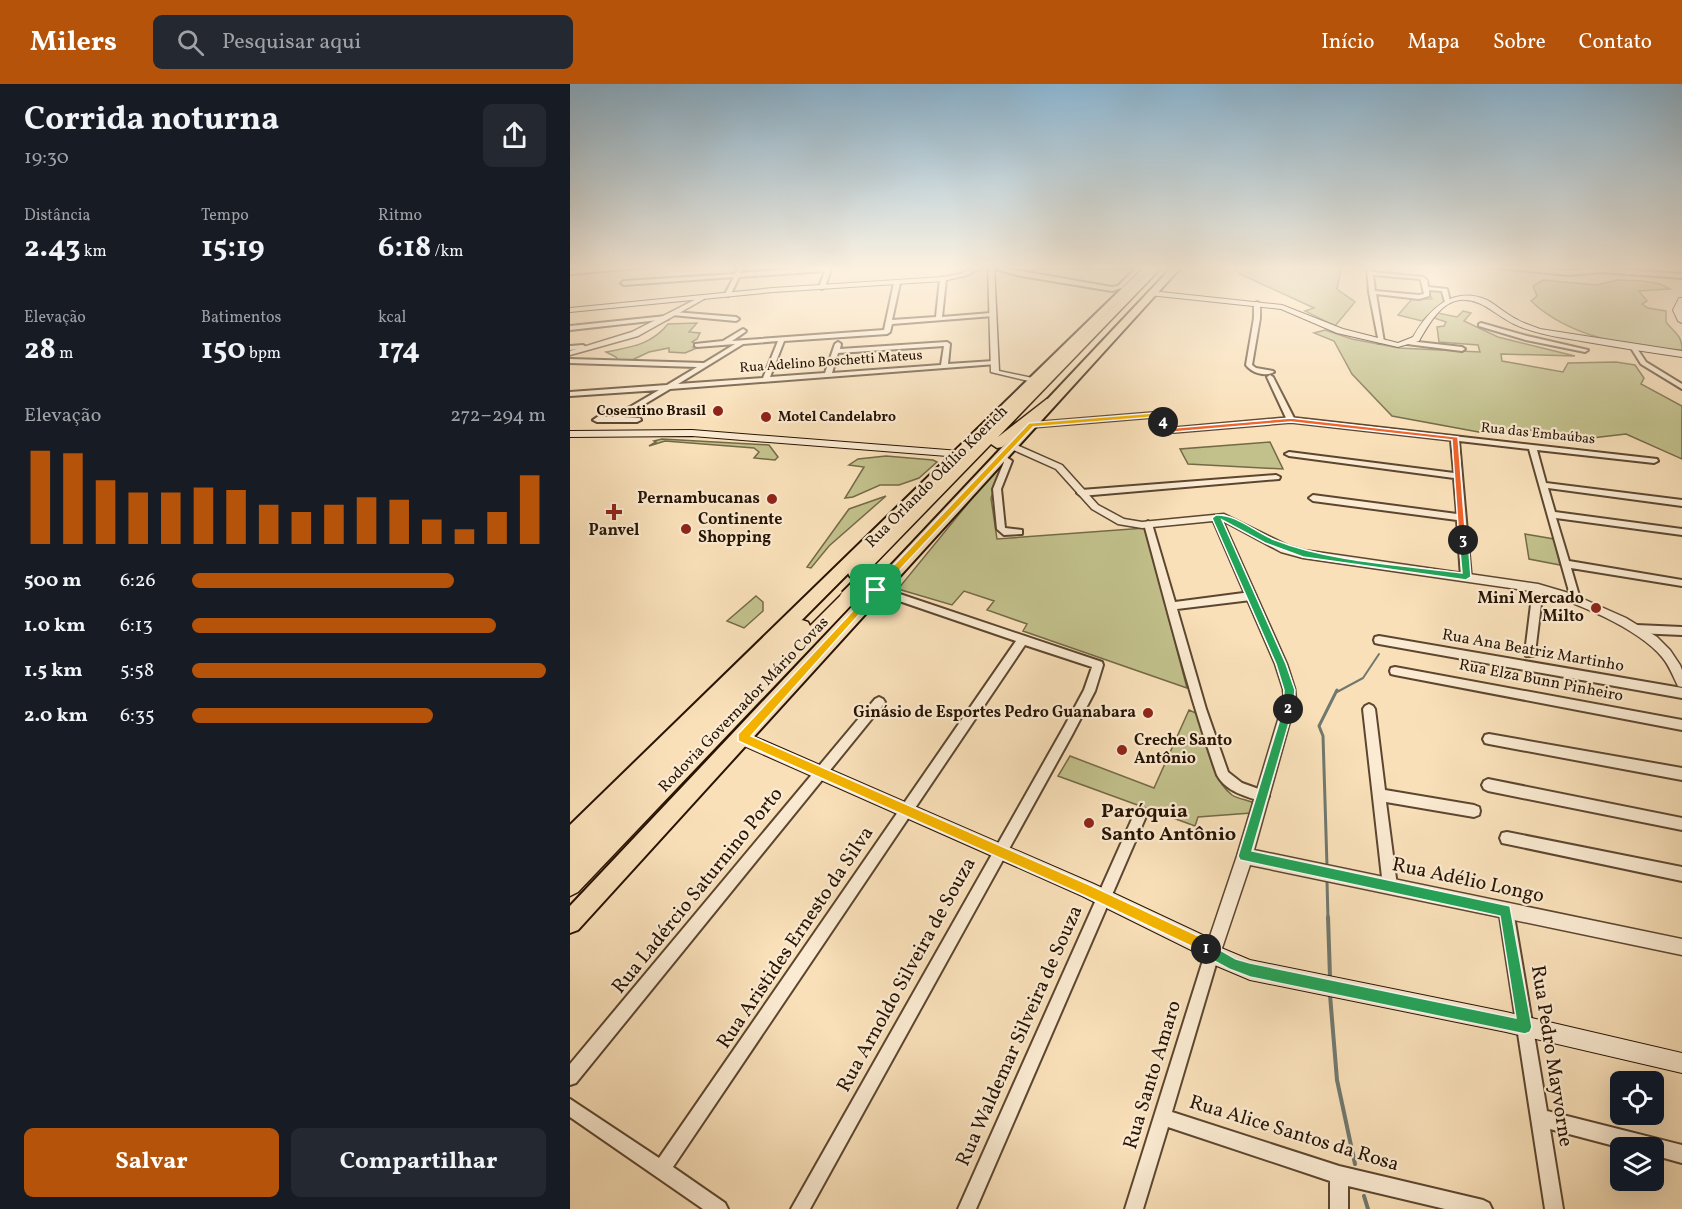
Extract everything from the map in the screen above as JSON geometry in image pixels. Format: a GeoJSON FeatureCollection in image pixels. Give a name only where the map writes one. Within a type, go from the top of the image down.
{"type":"FeatureCollection","features":[{"type":"Feature","properties":{"kind":"highway","name":"Rodovia Governador Mário Covas"},"geometry":{"type":"LineString","coordinates":[[570,862],[840,589],[867,580],[1021,405],[1107,318]]}},
{"type":"Feature","properties":{"kind":"highway"},"geometry":{"type":"LineString","coordinates":[[1002,449],[1125,318]]}},
{"type":"Feature","properties":{"kind":"highway"},"geometry":{"type":"LineString","coordinates":[[1021,405],[1047,368]]}},
{"type":"Feature","properties":{"kind":"highway"},"geometry":{"type":"LineString","coordinates":[[1002,449],[1051,402]]}},
{"type":"Feature","properties":{"kind":"highway","name":"Rodovia Governador Mário Covas"},"geometry":{"type":"LineString","coordinates":[[570,884],[840,589]]}},
{"type":"Feature","properties":{"kind":"main road","name":"Rua Orlando Odílio Koerich"},"geometry":{"type":"LineString","coordinates":[[570,839],[840,589],[958,456],[1097,318]]}},
{"type":"Feature","properties":{"kind":"main road"},"geometry":{"type":"LineString","coordinates":[[570,922],[742,738],[867,580],[1002,449],[1031,425],[1128,318]]}},
{"type":"Feature","properties":{"kind":"main road"},"geometry":{"type":"LineString","coordinates":[[1312,318],[1334,328],[1398,345],[1416,339],[1429,318]]}},
{"type":"Feature","properties":{"kind":"main road"},"geometry":{"type":"LineString","coordinates":[[1511,318],[1528,328],[1634,348],[1682,354]]}},
{"type":"Feature","properties":{"kind":"main road"},"geometry":{"type":"LineString","coordinates":[[570,434],[692,433],[958,456]]}},
{"type":"Feature","properties":{"kind":"main road"},"geometry":{"type":"LineString","coordinates":[[570,438],[684,437],[958,456]]}},
{"type":"Feature","properties":{"kind":"main road"},"geometry":{"type":"LineString","coordinates":[[840,589],[867,580]]}},
{"type":"Feature","properties":{"kind":"main road"},"geometry":{"type":"LineString","coordinates":[[742,738],[1103,898],[1200,944],[1212,954],[1250,970],[1525,1027],[1682,1063]]}},
{"type":"Feature","properties":{"kind":"street"},"geometry":{"type":"LineString","coordinates":[[570,328],[661,318]]}},
{"type":"Feature","properties":{"kind":"street"},"geometry":{"type":"LineString","coordinates":[[570,353],[635,334],[665,318]]}},
{"type":"Feature","properties":{"kind":"street"},"geometry":{"type":"LineString","coordinates":[[720,318],[736,320]]}},
{"type":"Feature","properties":{"kind":"street"},"geometry":{"type":"LineString","coordinates":[[697,345],[887,333],[890,318]]}},
{"type":"Feature","properties":{"kind":"street"},"geometry":{"type":"LineString","coordinates":[[889,322],[946,318]]}},
{"type":"Feature","properties":{"kind":"street"},"geometry":{"type":"LineString","coordinates":[[991,318],[996,373],[1034,381]]}},
{"type":"Feature","properties":{"kind":"street"},"geometry":{"type":"LineString","coordinates":[[1257,318],[1249,365],[1254,370],[1270,375],[1291,420]]}},
{"type":"Feature","properties":{"kind":"street"},"geometry":{"type":"LineString","coordinates":[[1377,318],[1381,342]]}},
{"type":"Feature","properties":{"kind":"street"},"geometry":{"type":"LineString","coordinates":[[1481,324],[1585,353],[1584,339]]}},
{"type":"Feature","properties":{"kind":"street"},"geometry":{"type":"LineString","coordinates":[[725,343],[743,331]]}},
{"type":"Feature","properties":{"kind":"street"},"geometry":{"type":"LineString","coordinates":[[828,375],[840,336]]}},
{"type":"Feature","properties":{"kind":"street"},"geometry":{"type":"LineString","coordinates":[[766,379],[782,339]]}},
{"type":"Feature","properties":{"kind":"street"},"geometry":{"type":"LineString","coordinates":[[615,419],[743,342]]}},
{"type":"Feature","properties":{"kind":"street"},"geometry":{"type":"LineString","coordinates":[[1409,343],[1462,349]]}},
{"type":"Feature","properties":{"kind":"street"},"geometry":{"type":"LineString","coordinates":[[836,351],[946,344],[944,367]]}},
{"type":"Feature","properties":{"kind":"street"},"geometry":{"type":"LineString","coordinates":[[570,348],[583,347]]}},
{"type":"Feature","properties":{"kind":"street"},"geometry":{"type":"LineString","coordinates":[[1634,348],[1643,363],[1682,387]]}},
{"type":"Feature","properties":{"kind":"street"},"geometry":{"type":"LineString","coordinates":[[570,361],[704,366]]}},
{"type":"Feature","properties":{"kind":"street","name":"Rua Adelino Boschetti Mateus"},"geometry":{"type":"LineString","coordinates":[[570,394],[994,363]]}},
{"type":"Feature","properties":{"kind":"street"},"geometry":{"type":"LineString","coordinates":[[609,411],[597,420],[637,420]]}},
{"type":"Feature","properties":{"kind":"street","name":"Rua das Embaúbas"},"geometry":{"type":"LineString","coordinates":[[1031,425],[1153,415],[1158,416],[1168,429],[1174,430],[1291,420],[1654,461]]}},
{"type":"Feature","properties":{"kind":"street"},"geometry":{"type":"LineString","coordinates":[[1455,438],[1466,577]]}},
{"type":"Feature","properties":{"kind":"street"},"geometry":{"type":"LineString","coordinates":[[1532,447],[1575,599]]}},
{"type":"Feature","properties":{"kind":"street"},"geometry":{"type":"LineString","coordinates":[[1002,449],[1053,463],[1068,476],[1095,507],[1131,525],[1224,517],[1277,545],[1303,554],[1538,588],[1575,599],[1636,629],[1658,645],[1678,665],[1682,682]]}},
{"type":"Feature","properties":{"kind":"street"},"geometry":{"type":"LineString","coordinates":[[1002,449],[1008,461],[997,489],[1001,529],[1004,532],[1019,532]]}},
{"type":"Feature","properties":{"kind":"street"},"geometry":{"type":"LineString","coordinates":[[1289,454],[1458,476]]}},
{"type":"Feature","properties":{"kind":"street"},"geometry":{"type":"LineString","coordinates":[[1081,493],[1276,477]]}},
{"type":"Feature","properties":{"kind":"street"},"geometry":{"type":"LineString","coordinates":[[1543,485],[1682,503]]}},
{"type":"Feature","properties":{"kind":"street"},"geometry":{"type":"LineString","coordinates":[[1313,498],[1462,518]]}},
{"type":"Feature","properties":{"kind":"street"},"geometry":{"type":"LineString","coordinates":[[1551,514],[1682,532]]}},
{"type":"Feature","properties":{"kind":"street"},"geometry":{"type":"LineString","coordinates":[[1212,954],[1263,796],[1288,710],[1289,690],[1281,664],[1216,518]]}},
{"type":"Feature","properties":{"kind":"street"},"geometry":{"type":"LineString","coordinates":[[1148,524],[1200,709],[1222,775],[1238,788],[1263,796]]}},
{"type":"Feature","properties":{"kind":"street"},"geometry":{"type":"LineString","coordinates":[[1565,564],[1682,582]]}},
{"type":"Feature","properties":{"kind":"street"},"geometry":{"type":"LineString","coordinates":[[867,580],[1023,640]]}},
{"type":"Feature","properties":{"kind":"street"},"geometry":{"type":"LineString","coordinates":[[1530,653],[1538,588]]}},
{"type":"Feature","properties":{"kind":"street"},"geometry":{"type":"LineString","coordinates":[[1170,606],[1251,596]]}},
{"type":"Feature","properties":{"kind":"street"},"geometry":{"type":"LineString","coordinates":[[1636,629],[1682,631]]}},
{"type":"Feature","properties":{"kind":"street","name":"Rua Arnoldo Silveira de Souza"},"geometry":{"type":"LineString","coordinates":[[800,1209],[1089,692],[1098,665],[1023,640]]}},
{"type":"Feature","properties":{"kind":"street","name":"Rua Aristides Ernesto da Silva"},"geometry":{"type":"LineString","coordinates":[[661,1170],[1023,640]]}},
{"type":"Feature","properties":{"kind":"street","name":"Rua Ana Beatriz Martinho"},"geometry":{"type":"LineString","coordinates":[[1379,640],[1682,693]]}},
{"type":"Feature","properties":{"kind":"street","name":"Rua Elza Bunn Pinheiro"},"geometry":{"type":"LineString","coordinates":[[1395,670],[1682,725]]}},
{"type":"Feature","properties":{"kind":"street","name":"Rua Ladércio Saturnino Porto"},"geometry":{"type":"LineString","coordinates":[[570,1077],[879,702]]}},
{"type":"Feature","properties":{"kind":"street"},"geometry":{"type":"LineString","coordinates":[[1369,709],[1390,886]]}},
{"type":"Feature","properties":{"kind":"street"},"geometry":{"type":"LineString","coordinates":[[1490,739],[1682,774]]}},
{"type":"Feature","properties":{"kind":"street"},"geometry":{"type":"LineString","coordinates":[[1488,785],[1682,824]]}},
{"type":"Feature","properties":{"kind":"street"},"geometry":{"type":"LineString","coordinates":[[1379,795],[1474,811]]}},
{"type":"Feature","properties":{"kind":"street","name":"Rua Waldemar Silveira de Souza"},"geometry":{"type":"LineString","coordinates":[[967,1209],[1141,814]]}},
{"type":"Feature","properties":{"kind":"street"},"geometry":{"type":"LineString","coordinates":[[1507,838],[1682,874]]}},
{"type":"Feature","properties":{"kind":"street","name":"Rua Adélio Longo"},"geometry":{"type":"LineString","coordinates":[[1245,856],[1682,947]]}},
{"type":"Feature","properties":{"kind":"street","name":"Rua Pedro Mayvorne"},"geometry":{"type":"LineString","coordinates":[[1506,910],[1554,1209]]}},
{"type":"Feature","properties":{"kind":"street","name":"Rua Santo Amaro"},"geometry":{"type":"LineString","coordinates":[[1134,1209],[1212,954]]}},
{"type":"Feature","properties":{"kind":"street"},"geometry":{"type":"LineString","coordinates":[[570,1107],[719,1209]]}},
{"type":"Feature","properties":{"kind":"street","name":"Rua Alice Santos da Rosa"},"geometry":{"type":"LineString","coordinates":[[1163,1117],[1339,1175],[1483,1209]]}},
{"type":"Feature","properties":{"kind":"street"},"geometry":{"type":"LineString","coordinates":[[1539,1118],[1682,1154]]}},
{"type":"Feature","properties":{"kind":"street"},"geometry":{"type":"LineString","coordinates":[[1338,1209],[1339,1175]]}},
{"type":"Feature","properties":{"kind":"shaded area"},"geometry":{"type":"Polygon","coordinates":[[[1320,318],[1341,318],[1335,326],[1320,318]]]}},
{"type":"Feature","properties":{"kind":"shaded area"},"geometry":{"type":"Polygon","coordinates":[[[1436,318],[1466,318],[1464,321],[1498,337],[1575,356],[1501,354],[1502,361],[1563,372],[1568,363],[1616,362],[1635,365],[1644,378],[1641,384],[1682,406],[1682,459],[1626,434],[1583,439],[1532,430],[1484,433],[1392,416],[1352,374],[1334,341],[1314,333],[1325,330],[1352,339],[1399,348],[1480,352],[1478,345],[1439,342],[1437,327],[1444,326],[1446,322],[1436,318]]]}},
{"type":"Feature","properties":{"kind":"shaded area"},"geometry":{"type":"Polygon","coordinates":[[[1555,318],[1666,318],[1666,322],[1679,337],[1682,350],[1622,343],[1582,332],[1555,318]]]}},
{"type":"Feature","properties":{"kind":"shaded area"},"geometry":{"type":"Polygon","coordinates":[[[697,323],[689,332],[700,333],[692,342],[696,344],[693,347],[699,347],[685,353],[669,352],[669,348],[649,352],[630,361],[618,361],[616,357],[606,352],[648,341],[668,324],[697,323]]]}},
{"type":"Feature","properties":{"kind":"shaded area"},"geometry":{"type":"Polygon","coordinates":[[[662,439],[769,445],[778,457],[775,460],[754,458],[759,452],[754,448],[665,441],[649,446],[656,442],[654,441],[662,439]]]}},
{"type":"Feature","properties":{"kind":"shaded area"},"geometry":{"type":"Polygon","coordinates":[[[1270,442],[1283,469],[1188,464],[1180,449],[1270,442]]]}},
{"type":"Feature","properties":{"kind":"shaded area"},"geometry":{"type":"Polygon","coordinates":[[[886,456],[937,462],[919,478],[899,485],[880,485],[853,497],[845,498],[864,467],[849,465],[858,459],[886,456]]]}},
{"type":"Feature","properties":{"kind":"shaded area"},"geometry":{"type":"Polygon","coordinates":[[[1001,463],[1004,464],[991,498],[997,539],[1145,528],[1187,688],[1023,631],[1027,624],[987,610],[994,601],[964,591],[952,605],[898,589],[1001,463]]]}},
{"type":"Feature","properties":{"kind":"shaded area"},"geometry":{"type":"Polygon","coordinates":[[[886,496],[829,546],[811,568],[807,567],[849,509],[886,496]]]}},
{"type":"Feature","properties":{"kind":"shaded area"},"geometry":{"type":"Polygon","coordinates":[[[1525,534],[1554,539],[1560,565],[1529,559],[1525,534]]]}},
{"type":"Feature","properties":{"kind":"shaded area"},"geometry":{"type":"Polygon","coordinates":[[[756,596],[763,602],[763,611],[744,628],[727,621],[756,596]]]}},
{"type":"Feature","properties":{"kind":"shaded area"},"geometry":{"type":"Polygon","coordinates":[[[1189,710],[1198,714],[1210,758],[1219,779],[1232,795],[1254,803],[1251,813],[1198,817],[1195,826],[1058,776],[1070,756],[1154,788],[1189,710]]]}},
{"type":"Feature","properties":{"kind":"waterway"},"geometry":{"type":"LineString","coordinates":[[1337,692],[1363,678],[1379,654]]}},
{"type":"Feature","properties":{"kind":"waterway"},"geometry":{"type":"LineString","coordinates":[[1327,866],[1323,736],[1319,726],[1337,690]]}},
{"type":"Feature","properties":{"kind":"waterway"},"geometry":{"type":"LineString","coordinates":[[1327,881],[1328,919]]}},
{"type":"Feature","properties":{"kind":"waterway"},"geometry":{"type":"LineString","coordinates":[[1328,917],[1330,977]]}},
{"type":"Feature","properties":{"kind":"waterway"},"geometry":{"type":"LineString","coordinates":[[1330,995],[1337,1080],[1355,1164]]}},
{"type":"Feature","properties":{"kind":"waterway"},"geometry":{"type":"LineString","coordinates":[[1364,1196],[1368,1209]]}},
{"type":"Feature","properties":{"kind":"place","name":"Cosentino Brasil"},"geometry":{"type":"Point","coordinates":[718,411]}},
{"type":"Feature","properties":{"kind":"place","name":"Motel Candelabro"},"geometry":{"type":"Point","coordinates":[766,417]}},
{"type":"Feature","properties":{"kind":"place","name":"Pernambucanas"},"geometry":{"type":"Point","coordinates":[772,499]}},
{"type":"Feature","properties":{"kind":"place","name":"Panvel"},"geometry":{"type":"Point","coordinates":[614,512]}},
{"type":"Feature","properties":{"kind":"place","name":"Continente Shopping"},"geometry":{"type":"Point","coordinates":[686,529]}},
{"type":"Feature","properties":{"kind":"place","name":"Mini Mercado Milto"},"geometry":{"type":"Point","coordinates":[1596,608]}},
{"type":"Feature","properties":{"kind":"place","name":"Ginásio de Esportes Pedro Guanabara"},"geometry":{"type":"Point","coordinates":[1148,713]}},
{"type":"Feature","properties":{"kind":"place","name":"Creche Santo Antônio"},"geometry":{"type":"Point","coordinates":[1122,750]}},
{"type":"Feature","properties":{"kind":"place","name":"Paróquia Santo Antônio"},"geometry":{"type":"Point","coordinates":[1089,823]}},
{"type":"Feature","properties":{"kind":"route"},"geometry":{"type":"LineString","coordinates":[[1156,415],[1171,430],[1291,420],[1455,438],[1466,577],[1303,554],[1285,549],[1224,517],[1216,518],[1287,678],[1290,700],[1245,856],[1506,910],[1525,1027],[1319,986],[1233,964],[1212,954],[1200,944],[1088,890],[742,738],[876,590],[999,456],[1031,425],[1156,415]]}}]}
